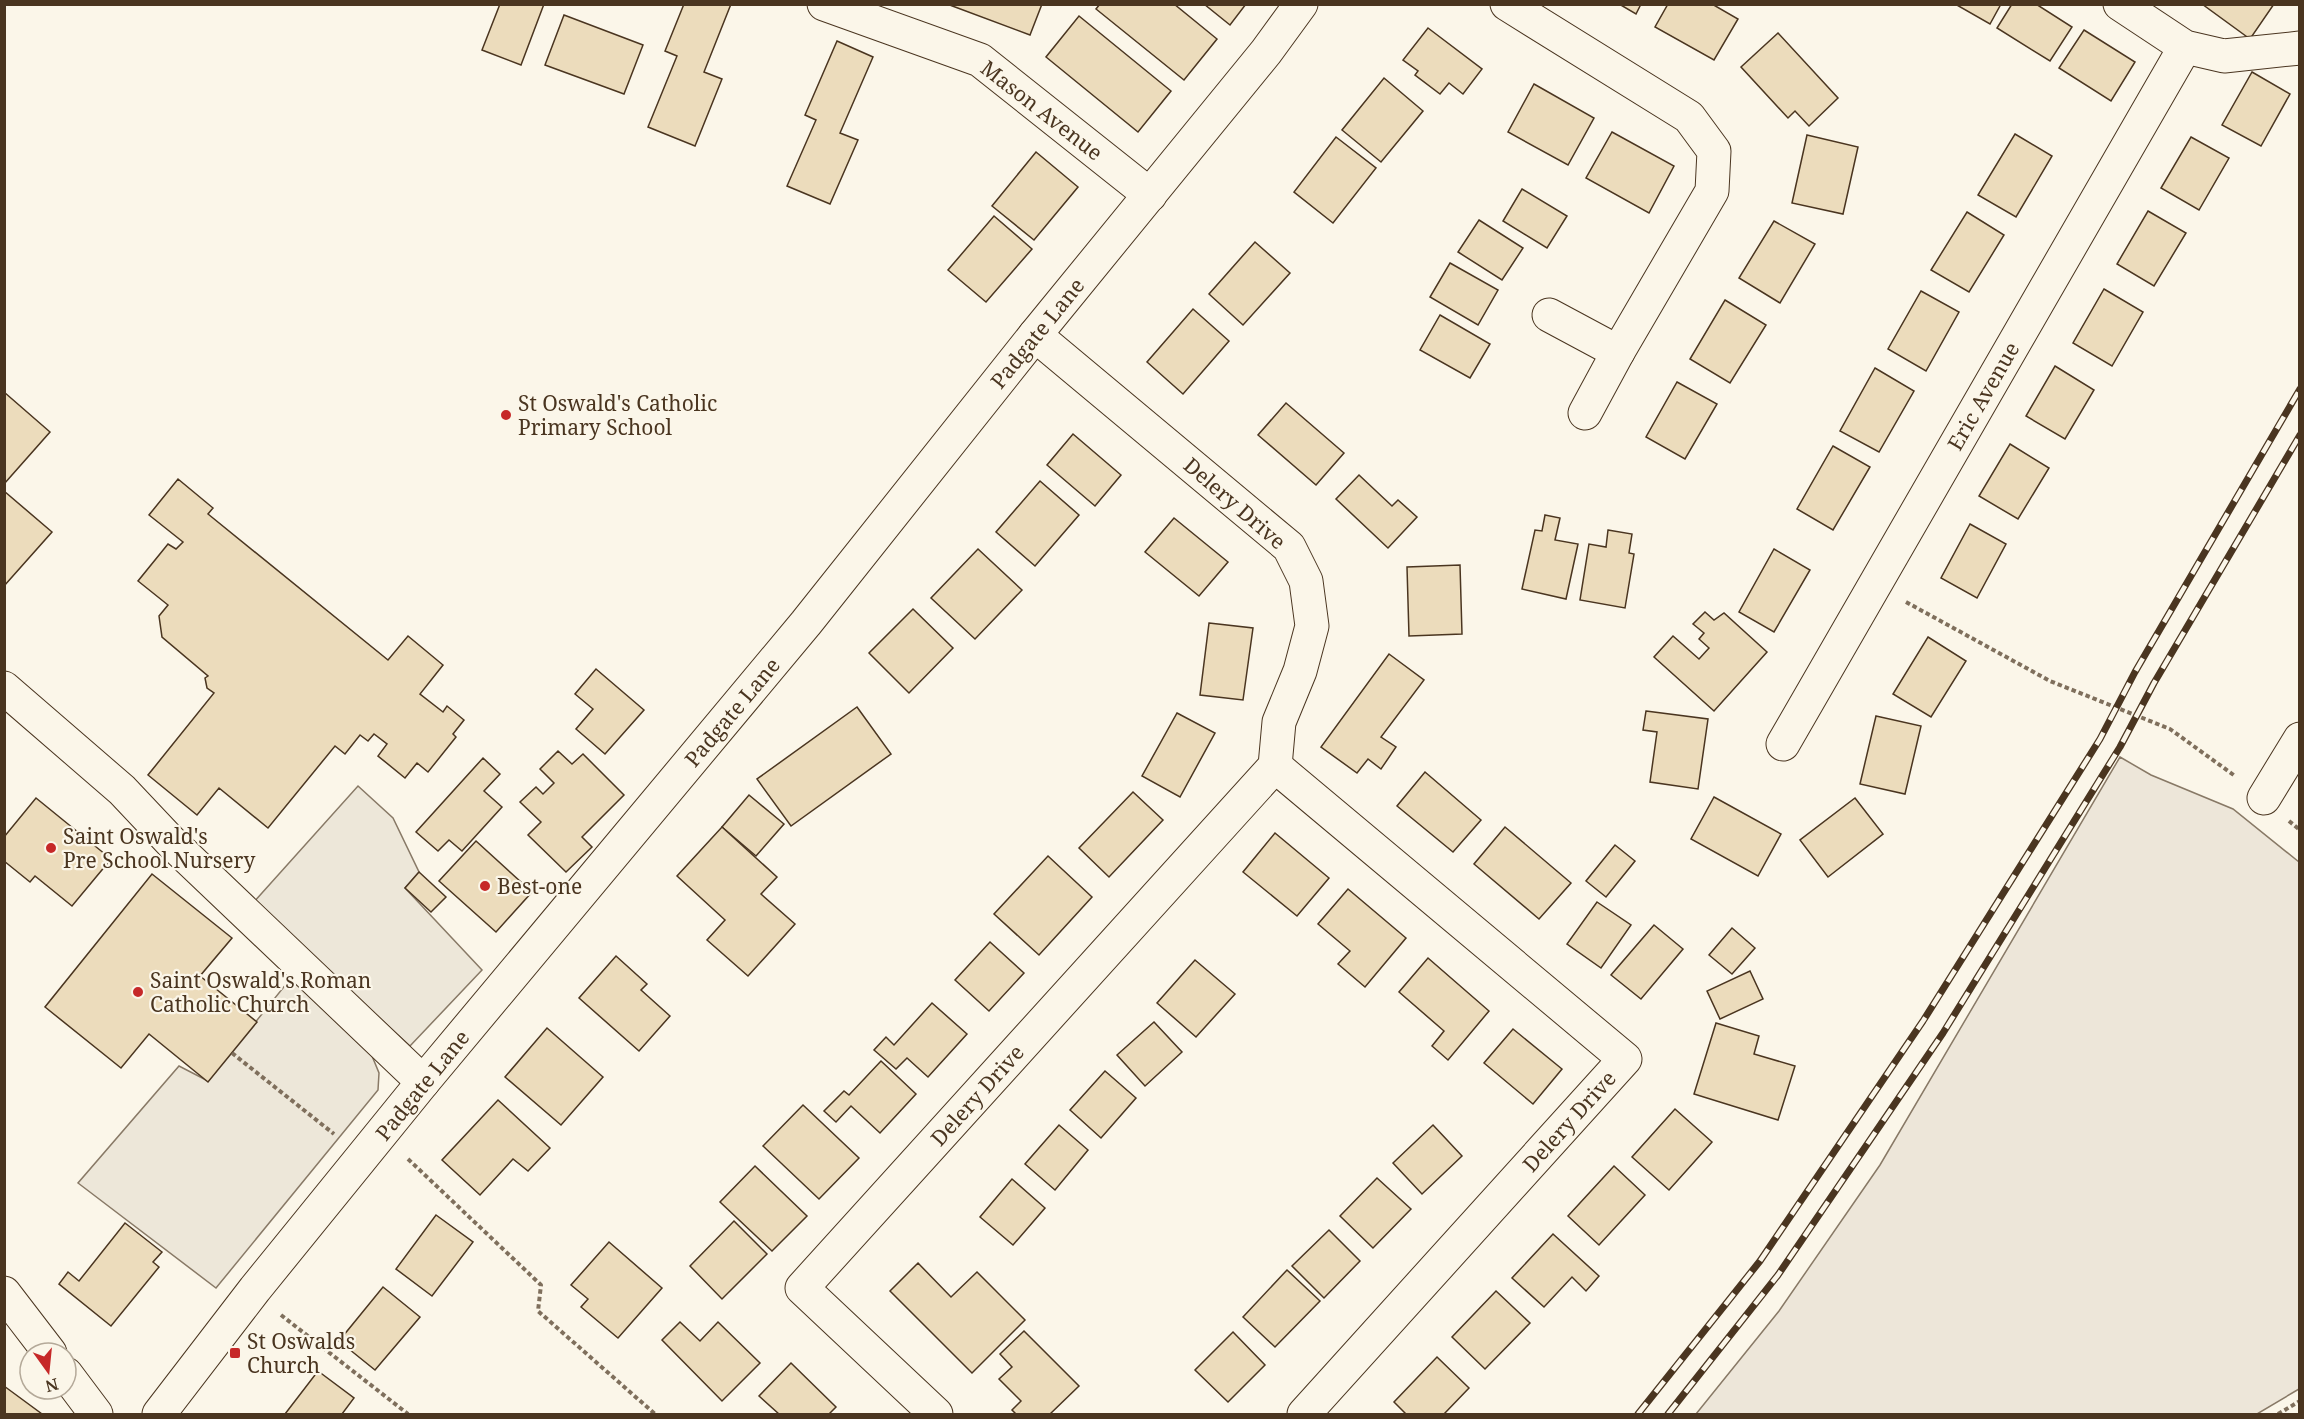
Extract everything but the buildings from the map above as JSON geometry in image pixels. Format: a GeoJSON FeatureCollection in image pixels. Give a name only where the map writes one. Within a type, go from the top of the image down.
{"type":"FeatureCollection","features":[{"type":"Feature","properties":{"kind":"street","name":"Mason Avenue"},"geometry":{"type":"LineString","coordinates":[[824,4],[980,60],[1150,195]]}},
{"type":"Feature","properties":{"kind":"street","name":"Padgate Lane"},"geometry":{"type":"LineString","coordinates":[[159,1414],[252,1293],[423,1082],[806,623],[1035,335],[1266,52],[1301,4]]}},
{"type":"Feature","properties":{"kind":"street"},"geometry":{"type":"LineString","coordinates":[[1507,4],[1689,117],[1714,151],[1713,191],[1618,352],[1585,413]]}},
{"type":"Feature","properties":{"kind":"street"},"geometry":{"type":"LineString","coordinates":[[2120,4],[2185,47],[2224,56],[2300,48]]}},
{"type":"Feature","properties":{"kind":"street","name":"Eric Avenue"},"geometry":{"type":"LineString","coordinates":[[1782,744],[2185,47]]}},
{"type":"Feature","properties":{"kind":"street"},"geometry":{"type":"LineString","coordinates":[[1549,315],[1618,352]]}},
{"type":"Feature","properties":{"kind":"street","name":"Delery Drive"},"geometry":{"type":"LineString","coordinates":[[936,1414],[802,1288],[1275,766],[1279,722],[1300,670],[1312,626],[1306,581],[1289,547],[1035,335]]}},
{"type":"Feature","properties":{"kind":"street"},"geometry":{"type":"LineString","coordinates":[[4,688],[122,790],[172,843],[423,1082]]}},
{"type":"Feature","properties":{"kind":"street"},"geometry":{"type":"LineString","coordinates":[[2264,798],[2300,739]]}},
{"type":"Feature","properties":{"kind":"street","name":"Delery Drive"},"geometry":{"type":"LineString","coordinates":[[1275,766],[1625,1059],[1304,1414]]}},
{"type":"Feature","properties":{"kind":"street"},"geometry":{"type":"LineString","coordinates":[[4,1293],[41,1341]]}},
{"type":"Feature","properties":{"kind":"street"},"geometry":{"type":"LineString","coordinates":[[78,1390],[96,1414]]}},
{"type":"Feature","properties":{"kind":"path"},"geometry":{"type":"LineString","coordinates":[[1874,584],[2050,681],[2170,729],[2264,798],[2300,830]]}},
{"type":"Feature","properties":{"kind":"path"},"geometry":{"type":"LineString","coordinates":[[232,1053],[372,1145],[541,1285],[538,1311],[655,1414]]}},
{"type":"Feature","properties":{"kind":"path"},"geometry":{"type":"LineString","coordinates":[[252,1293],[408,1414]]}},
{"type":"Feature","properties":{"kind":"path"},"geometry":{"type":"LineString","coordinates":[[2278,1414],[2300,1401]]}},
{"type":"Feature","properties":{"kind":"shaded area"},"geometry":{"type":"Polygon","coordinates":[[[2120,757],[2151,775],[2233,809],[2299,862],[2299,1389],[2257,1414],[1696,1414],[1779,1311],[1880,1165],[2120,757]]]}},
{"type":"Feature","properties":{"kind":"shaded area"},"geometry":{"type":"Polygon","coordinates":[[[358,786],[393,818],[419,872],[405,888],[482,970],[410,1046],[253,903],[358,786]]]}},
{"type":"Feature","properties":{"kind":"shaded area"},"geometry":{"type":"Polygon","coordinates":[[[291,978],[372,1056],[379,1073],[378,1090],[216,1288],[78,1183],[179,1066],[208,1081],[291,978]]]}},
{"type":"Feature","properties":{"kind":"railway"},"geometry":{"type":"LineString","coordinates":[[1638,1414],[1760,1261],[1923,1021],[2100,739],[2135,672],[2300,389]]}},
{"type":"Feature","properties":{"kind":"railway"},"geometry":{"type":"LineString","coordinates":[[1668,1414],[1778,1275],[1943,1033],[2120,747],[2154,683],[2300,435]]}},
{"type":"Feature","properties":{"kind":"place","name":"St Oswald's Catholic Primary School"},"geometry":{"type":"Point","coordinates":[506,415]}},
{"type":"Feature","properties":{"kind":"place","name":"Saint Oswald's Pre School Nursery"},"geometry":{"type":"Point","coordinates":[51,848]}},
{"type":"Feature","properties":{"kind":"place","name":"Best-one"},"geometry":{"type":"Point","coordinates":[485,886]}},
{"type":"Feature","properties":{"kind":"place","name":"Saint Oswald's Roman Catholic Church"},"geometry":{"type":"Point","coordinates":[138,992]}},
{"type":"Feature","properties":{"kind":"place","name":"St Oswalds Church"},"geometry":{"type":"Point","coordinates":[235,1353]}}]}
